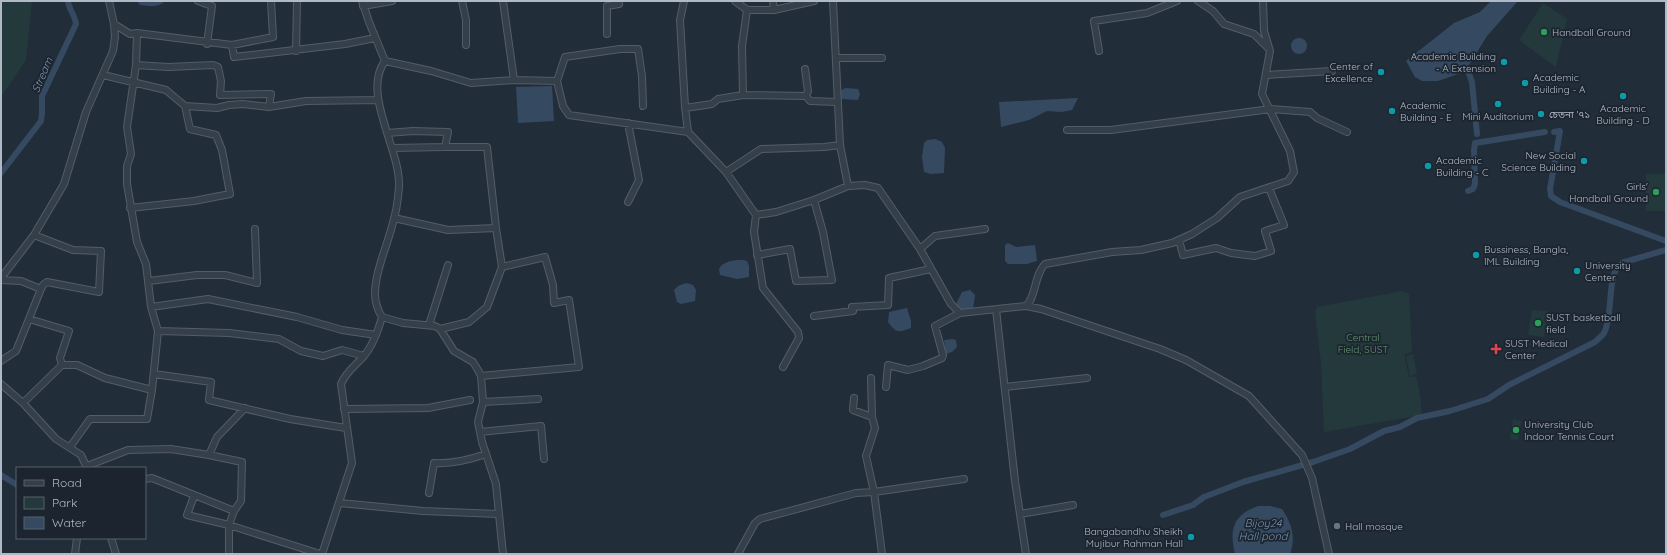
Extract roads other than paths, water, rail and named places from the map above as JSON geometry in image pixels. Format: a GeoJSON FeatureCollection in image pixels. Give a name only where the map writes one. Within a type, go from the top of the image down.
{"type":"FeatureCollection","features":[{"type":"Feature","properties":{"kind":"street"},"geometry":{"type":"LineString","coordinates":[[1,279],[34,235],[64,184],[86,112],[112,51],[115,37],[109,1]]}},
{"type":"Feature","properties":{"kind":"street"},"geometry":{"type":"LineString","coordinates":[[198,1],[212,6],[207,44]]}},
{"type":"Feature","properties":{"kind":"street"},"geometry":{"type":"LineString","coordinates":[[114,24],[130,34],[137,33],[207,44],[232,46],[273,37],[271,1]]}},
{"type":"Feature","properties":{"kind":"street"},"geometry":{"type":"LineString","coordinates":[[296,50],[297,1]]}},
{"type":"Feature","properties":{"kind":"street"},"geometry":{"type":"LineString","coordinates":[[385,61],[363,4],[392,1]]}},
{"type":"Feature","properties":{"kind":"street"},"geometry":{"type":"LineString","coordinates":[[462,1],[466,20],[466,45]]}},
{"type":"Feature","properties":{"kind":"street"},"geometry":{"type":"LineString","coordinates":[[503,1],[514,80]]}},
{"type":"Feature","properties":{"kind":"street"},"geometry":{"type":"LineString","coordinates":[[607,34],[607,6],[619,4],[618,1]]}},
{"type":"Feature","properties":{"kind":"street"},"geometry":{"type":"LineString","coordinates":[[684,1],[680,20],[685,108],[688,132],[726,172],[756,215],[754,232],[764,290],[798,332],[799,338],[783,367]]}},
{"type":"Feature","properties":{"kind":"street"},"geometry":{"type":"LineString","coordinates":[[735,1],[746,10],[774,10],[814,1]]}},
{"type":"Feature","properties":{"kind":"street"},"geometry":{"type":"LineString","coordinates":[[773,1],[774,10]]}},
{"type":"Feature","properties":{"kind":"street"},"geometry":{"type":"LineString","coordinates":[[832,1],[840,145],[848,186]]}},
{"type":"Feature","properties":{"kind":"street"},"geometry":{"type":"LineString","coordinates":[[1099,51],[1094,21],[1147,13],[1177,1]]}},
{"type":"Feature","properties":{"kind":"street"},"geometry":{"type":"LineString","coordinates":[[1198,1],[1213,11],[1224,24],[1254,34],[1270,51]]}},
{"type":"Feature","properties":{"kind":"street"},"geometry":{"type":"LineString","coordinates":[[1026,306],[1030,303],[1038,276],[1045,264],[1112,252],[1153,248],[1179,240],[1192,234],[1217,218],[1240,197],[1288,181],[1294,172],[1290,151],[1271,109],[1262,94],[1270,51],[1264,31],[1263,1]]}},
{"type":"Feature","properties":{"kind":"street"},"geometry":{"type":"LineString","coordinates":[[743,95],[742,46],[746,10]]}},
{"type":"Feature","properties":{"kind":"street"},"geometry":{"type":"LineString","coordinates":[[70,447],[90,419],[148,419],[158,331],[151,307],[146,264],[137,242],[127,184],[127,166],[131,154],[127,127],[136,65],[137,33]]}},
{"type":"Feature","properties":{"kind":"street"},"geometry":{"type":"LineString","coordinates":[[232,46],[234,57],[346,44],[375,38]]}},
{"type":"Feature","properties":{"kind":"street"},"geometry":{"type":"LineString","coordinates":[[643,106],[642,76],[638,49],[620,49],[565,57],[557,81],[563,106],[569,114],[688,132]]}},
{"type":"Feature","properties":{"kind":"street"},"geometry":{"type":"LineString","coordinates":[[836,58],[882,58]]}},
{"type":"Feature","properties":{"kind":"street"},"geometry":{"type":"LineString","coordinates":[[385,61],[431,71],[471,83],[514,80],[557,81]]}},
{"type":"Feature","properties":{"kind":"street"},"geometry":{"type":"LineString","coordinates":[[385,61],[380,67],[377,87],[378,100],[395,155],[399,187],[394,218],[375,292],[376,306],[382,317],[403,323],[436,326],[440,329],[454,351],[473,362],[481,376],[483,402],[478,422],[486,454],[496,484],[503,554]]}},
{"type":"Feature","properties":{"kind":"street"},"geometry":{"type":"LineString","coordinates":[[136,65],[168,67],[213,65],[218,67],[220,94],[270,94],[269,107]]}},
{"type":"Feature","properties":{"kind":"street"},"geometry":{"type":"LineString","coordinates":[[805,69],[808,91],[806,96]]}},
{"type":"Feature","properties":{"kind":"street"},"geometry":{"type":"LineString","coordinates":[[1266,75],[1332,71]]}},
{"type":"Feature","properties":{"kind":"street"},"geometry":{"type":"LineString","coordinates":[[103,75],[166,90],[185,106],[217,108],[243,104],[269,107],[306,102],[378,100]]}},
{"type":"Feature","properties":{"kind":"street"},"geometry":{"type":"LineString","coordinates":[[685,108],[712,104],[718,99],[743,95],[806,96]]}},
{"type":"Feature","properties":{"kind":"street"},"geometry":{"type":"LineString","coordinates":[[806,96],[810,102],[837,102]]}},
{"type":"Feature","properties":{"kind":"street"},"geometry":{"type":"LineString","coordinates":[[130,208],[230,194],[222,150],[216,135],[190,129],[185,106]]}},
{"type":"Feature","properties":{"kind":"street"},"geometry":{"type":"LineString","coordinates":[[1067,130],[1112,130],[1271,109],[1310,112],[1317,118],[1347,132]]}},
{"type":"Feature","properties":{"kind":"street"},"geometry":{"type":"LineString","coordinates":[[628,123],[639,180],[628,202]]}},
{"type":"Feature","properties":{"kind":"street"},"geometry":{"type":"LineString","coordinates":[[387,133],[413,131],[448,132],[445,148]]}},
{"type":"Feature","properties":{"kind":"street"},"geometry":{"type":"LineString","coordinates":[[726,172],[761,149],[840,145]]}},
{"type":"Feature","properties":{"kind":"street"},"geometry":{"type":"LineString","coordinates":[[392,148],[487,146],[496,228],[502,266],[487,307],[469,322],[440,329]]}},
{"type":"Feature","properties":{"kind":"street"},"geometry":{"type":"LineString","coordinates":[[756,215],[776,212],[814,200],[848,186],[865,185],[878,188],[920,250],[951,304],[960,313]]}},
{"type":"Feature","properties":{"kind":"street"},"geometry":{"type":"LineString","coordinates":[[1179,240],[1184,255],[1216,248],[1231,253],[1255,256],[1271,251],[1265,231],[1284,225],[1269,188]]}},
{"type":"Feature","properties":{"kind":"street"},"geometry":{"type":"LineString","coordinates":[[757,255],[790,249],[796,281],[832,280],[824,232],[814,200]]}},
{"type":"Feature","properties":{"kind":"street"},"geometry":{"type":"LineString","coordinates":[[394,218],[448,230],[496,228]]}},
{"type":"Feature","properties":{"kind":"street"},"geometry":{"type":"LineString","coordinates":[[148,281],[197,275],[225,275],[257,283],[255,229]]}},
{"type":"Feature","properties":{"kind":"street"},"geometry":{"type":"LineString","coordinates":[[920,250],[935,236],[985,229]]}},
{"type":"Feature","properties":{"kind":"street"},"geometry":{"type":"LineString","coordinates":[[1,361],[16,351],[43,285],[47,282],[99,292],[101,251],[73,250],[34,235]]}},
{"type":"Feature","properties":{"kind":"street"},"geometry":{"type":"LineString","coordinates":[[481,376],[578,367],[570,300],[554,303],[553,285],[545,257],[502,266]]}},
{"type":"Feature","properties":{"kind":"street"},"geometry":{"type":"LineString","coordinates":[[429,325],[448,265]]}},
{"type":"Feature","properties":{"kind":"street"},"geometry":{"type":"LineString","coordinates":[[814,316],[853,311],[852,307],[888,305],[889,278],[931,269]]}},
{"type":"Feature","properties":{"kind":"street"},"geometry":{"type":"LineString","coordinates":[[1,279],[21,281],[42,289]]}},
{"type":"Feature","properties":{"kind":"street"},"geometry":{"type":"LineString","coordinates":[[151,307],[208,299],[297,317],[342,330],[376,335]]}},
{"type":"Feature","properties":{"kind":"street"},"geometry":{"type":"LineString","coordinates":[[886,387],[888,365],[908,370],[923,366],[942,358],[943,355],[936,326],[960,313],[1026,306],[1041,309],[1186,360],[1249,396],[1280,428],[1302,455],[1312,478],[1329,554]]}},
{"type":"Feature","properties":{"kind":"street"},"geometry":{"type":"LineString","coordinates":[[996,309],[1026,554]]}},
{"type":"Feature","properties":{"kind":"street"},"geometry":{"type":"LineString","coordinates":[[194,496],[187,515],[229,525],[321,554],[340,503],[352,463],[341,384],[345,374],[364,356],[376,335],[382,317]]}},
{"type":"Feature","properties":{"kind":"street"},"geometry":{"type":"LineString","coordinates":[[29,319],[69,331],[60,358],[62,365]]}},
{"type":"Feature","properties":{"kind":"street"},"geometry":{"type":"LineString","coordinates":[[158,331],[229,333],[272,338],[279,339],[301,351],[323,356],[342,350],[364,356]]}},
{"type":"Feature","properties":{"kind":"street"},"geometry":{"type":"LineString","coordinates":[[23,403],[62,365],[77,365],[105,378],[152,390]]}},
{"type":"Feature","properties":{"kind":"street"},"geometry":{"type":"LineString","coordinates":[[154,374],[211,382],[209,400],[290,419],[346,428]]}},
{"type":"Feature","properties":{"kind":"street"},"geometry":{"type":"LineString","coordinates":[[871,378],[872,417],[875,428],[866,456],[874,492],[882,554]]}},
{"type":"Feature","properties":{"kind":"street"},"geometry":{"type":"LineString","coordinates":[[1005,387],[1087,378]]}},
{"type":"Feature","properties":{"kind":"street"},"geometry":{"type":"LineString","coordinates":[[1,384],[23,403],[56,440],[70,447],[81,455],[87,467],[128,450],[171,449],[242,462],[241,501],[234,511],[229,525],[230,554]]}},
{"type":"Feature","properties":{"kind":"street"},"geometry":{"type":"LineString","coordinates":[[854,398],[853,410],[872,417]]}},
{"type":"Feature","properties":{"kind":"street"},"geometry":{"type":"LineString","coordinates":[[483,402],[538,399]]}},
{"type":"Feature","properties":{"kind":"street"},"geometry":{"type":"LineString","coordinates":[[344,409],[428,408],[470,400]]}},
{"type":"Feature","properties":{"kind":"street"},"geometry":{"type":"LineString","coordinates":[[209,455],[217,437],[245,408]]}},
{"type":"Feature","properties":{"kind":"street"},"geometry":{"type":"LineString","coordinates":[[480,432],[541,426],[544,460]]}},
{"type":"Feature","properties":{"kind":"street"},"geometry":{"type":"LineString","coordinates":[[429,493],[434,462],[468,461],[486,454]]}},
{"type":"Feature","properties":{"kind":"street"},"geometry":{"type":"LineString","coordinates":[[146,479],[152,478],[234,511]]}},
{"type":"Feature","properties":{"kind":"street"},"geometry":{"type":"LineString","coordinates":[[738,554],[754,522],[760,519],[856,493],[874,492],[964,479]]}},
{"type":"Feature","properties":{"kind":"street"},"geometry":{"type":"LineString","coordinates":[[340,503],[423,510],[498,514]]}},
{"type":"Feature","properties":{"kind":"street"},"geometry":{"type":"LineString","coordinates":[[1020,514],[1072,505]]}},
{"type":"Feature","properties":{"kind":"street"},"geometry":{"type":"LineString","coordinates":[[75,554],[77,539]]}},
{"type":"Feature","properties":{"kind":"street"},"geometry":{"type":"LineString","coordinates":[[111,539],[116,554]]}},
{"type":"Feature","properties":{"kind":"water"},"geometry":{"type":"Polygon","coordinates":[[[137,1],[165,1],[157,6],[150,6],[140,5],[137,1]]]}},
{"type":"Feature","properties":{"kind":"water"},"geometry":{"type":"Polygon","coordinates":[[[1491,1],[1518,1],[1487,36],[1467,68],[1458,74],[1438,81],[1422,81],[1415,77],[1406,61],[1454,23],[1480,12],[1491,1]]]}},
{"type":"Feature","properties":{"kind":"water"},"geometry":{"type":"Polygon","coordinates":[[[1296,38],[1302,38],[1307,43],[1305,52],[1302,54],[1296,54],[1291,49],[1291,43],[1296,38]]]}},
{"type":"Feature","properties":{"kind":"water"},"geometry":{"type":"Polygon","coordinates":[[[552,86],[554,121],[518,123],[516,87],[552,86]]]}},
{"type":"Feature","properties":{"kind":"water"},"geometry":{"type":"Polygon","coordinates":[[[845,88],[858,89],[860,94],[858,100],[842,99],[839,97],[840,91],[845,88]]]}},
{"type":"Feature","properties":{"kind":"water"},"geometry":{"type":"Polygon","coordinates":[[[1078,98],[1072,110],[1062,112],[1047,111],[1029,120],[1001,127],[999,102],[1078,98]]]}},
{"type":"Feature","properties":{"kind":"water"},"geometry":{"type":"Polygon","coordinates":[[[935,139],[942,142],[945,148],[944,173],[931,174],[924,172],[922,157],[924,143],[927,140],[935,139]]]}},
{"type":"Feature","properties":{"kind":"water"},"geometry":{"type":"Polygon","coordinates":[[[1008,243],[1016,247],[1035,245],[1037,261],[1027,264],[1008,264],[1005,261],[1005,245],[1008,243]]]}},
{"type":"Feature","properties":{"kind":"water"},"geometry":{"type":"Polygon","coordinates":[[[743,260],[747,261],[749,266],[749,277],[737,279],[720,275],[719,269],[723,264],[743,260]]]}},
{"type":"Feature","properties":{"kind":"water"},"geometry":{"type":"Polygon","coordinates":[[[686,283],[693,285],[696,290],[695,301],[681,304],[677,302],[674,290],[678,286],[686,283]]]}},
{"type":"Feature","properties":{"kind":"water"},"geometry":{"type":"Polygon","coordinates":[[[970,290],[975,295],[973,309],[961,311],[955,306],[962,292],[970,290]]]}},
{"type":"Feature","properties":{"kind":"water"},"geometry":{"type":"Polygon","coordinates":[[[907,308],[911,321],[911,328],[903,331],[895,330],[888,322],[889,312],[907,308]]]}},
{"type":"Feature","properties":{"kind":"water"},"geometry":{"type":"Polygon","coordinates":[[[944,340],[956,340],[957,347],[952,352],[946,354],[944,340]]]}},
{"type":"Feature","properties":{"kind":"water","name":"Bijoy24 Hall pond"},"geometry":{"type":"Polygon","coordinates":[[[1258,506],[1270,506],[1282,509],[1291,525],[1293,536],[1290,554],[1235,554],[1233,545],[1233,530],[1235,524],[1243,514],[1258,506]]]}},
{"type":"Feature","properties":{"kind":"waterway","name":"Stream"},"geometry":{"type":"LineString","coordinates":[[1,173],[41,121],[42,96],[76,24],[68,1]]}},
{"type":"Feature","properties":{"kind":"waterway"},"geometry":{"type":"LineString","coordinates":[[1467,68],[1472,82],[1477,134]]}},
{"type":"Feature","properties":{"kind":"waterway"},"geometry":{"type":"LineString","coordinates":[[1554,132],[1560,131],[1550,189],[1551,196],[1560,202],[1666,241]]}},
{"type":"Feature","properties":{"kind":"waterway"},"geometry":{"type":"LineString","coordinates":[[1468,191],[1473,189],[1475,184],[1475,143],[1545,132]]}},
{"type":"Feature","properties":{"kind":"waterway"},"geometry":{"type":"LineString","coordinates":[[1163,515],[1193,505],[1204,497],[1243,482],[1313,462],[1350,449],[1384,431],[1400,427],[1417,418],[1450,411],[1488,399],[1509,385],[1595,342],[1604,333],[1607,325],[1613,276],[1616,269],[1621,263],[1666,250]]}},
{"type":"Feature","properties":{"kind":"waterway"},"geometry":{"type":"LineString","coordinates":[[1,475],[16,484]]}},
{"type":"Feature","properties":{"kind":"place","name":"Handball Ground"},"geometry":{"type":"Point","coordinates":[1544,32]}},
{"type":"Feature","properties":{"kind":"place","name":"Academic Building - A Extension"},"geometry":{"type":"Point","coordinates":[1504,62]}},
{"type":"Feature","properties":{"kind":"place","name":"Center of Excellence"},"geometry":{"type":"Point","coordinates":[1381,72]}},
{"type":"Feature","properties":{"kind":"place","name":"Academic Building - A"},"geometry":{"type":"Point","coordinates":[1525,83]}},
{"type":"Feature","properties":{"kind":"place","name":"Academic Building - D"},"geometry":{"type":"Point","coordinates":[1623,96]}},
{"type":"Feature","properties":{"kind":"place","name":"Mini Auditorium"},"geometry":{"type":"Point","coordinates":[1498,104]}},
{"type":"Feature","properties":{"kind":"place","name":"Academic Building - E"},"geometry":{"type":"Point","coordinates":[1392,111]}},
{"type":"Feature","properties":{"kind":"place","name":"চেতনা '৭১"},"geometry":{"type":"Point","coordinates":[1541,114]}},
{"type":"Feature","properties":{"kind":"place","name":"New Social Science Building"},"geometry":{"type":"Point","coordinates":[1584,161]}},
{"type":"Feature","properties":{"kind":"place","name":"Academic Building - C"},"geometry":{"type":"Point","coordinates":[1428,166]}},
{"type":"Feature","properties":{"kind":"place","name":"Girls' Handball Ground"},"geometry":{"type":"Point","coordinates":[1656,192]}},
{"type":"Feature","properties":{"kind":"place","name":"Bussiness, Bangla, IML Building"},"geometry":{"type":"Point","coordinates":[1476,255]}},
{"type":"Feature","properties":{"kind":"place","name":"University Center"},"geometry":{"type":"Point","coordinates":[1577,271]}},
{"type":"Feature","properties":{"kind":"place","name":"SUST basketball field"},"geometry":{"type":"Point","coordinates":[1538,323]}},
{"type":"Feature","properties":{"kind":"place","name":"SUST Medical Center"},"geometry":{"type":"Point","coordinates":[1496,349]}},
{"type":"Feature","properties":{"kind":"place","name":"University Club Indoor Tennis Court"},"geometry":{"type":"Point","coordinates":[1516,430]}},
{"type":"Feature","properties":{"kind":"place","name":"Hall mosque"},"geometry":{"type":"Point","coordinates":[1337,526]}},
{"type":"Feature","properties":{"kind":"place","name":"Bangabandhu Sheikh Mujibur Rahman Hall"},"geometry":{"type":"Point","coordinates":[1191,537]}},
{"type":"Feature","properties":{"kind":"park label","name":"Central Field, SUST"},"geometry":{"type":"Point","coordinates":[1363,342]}}]}
